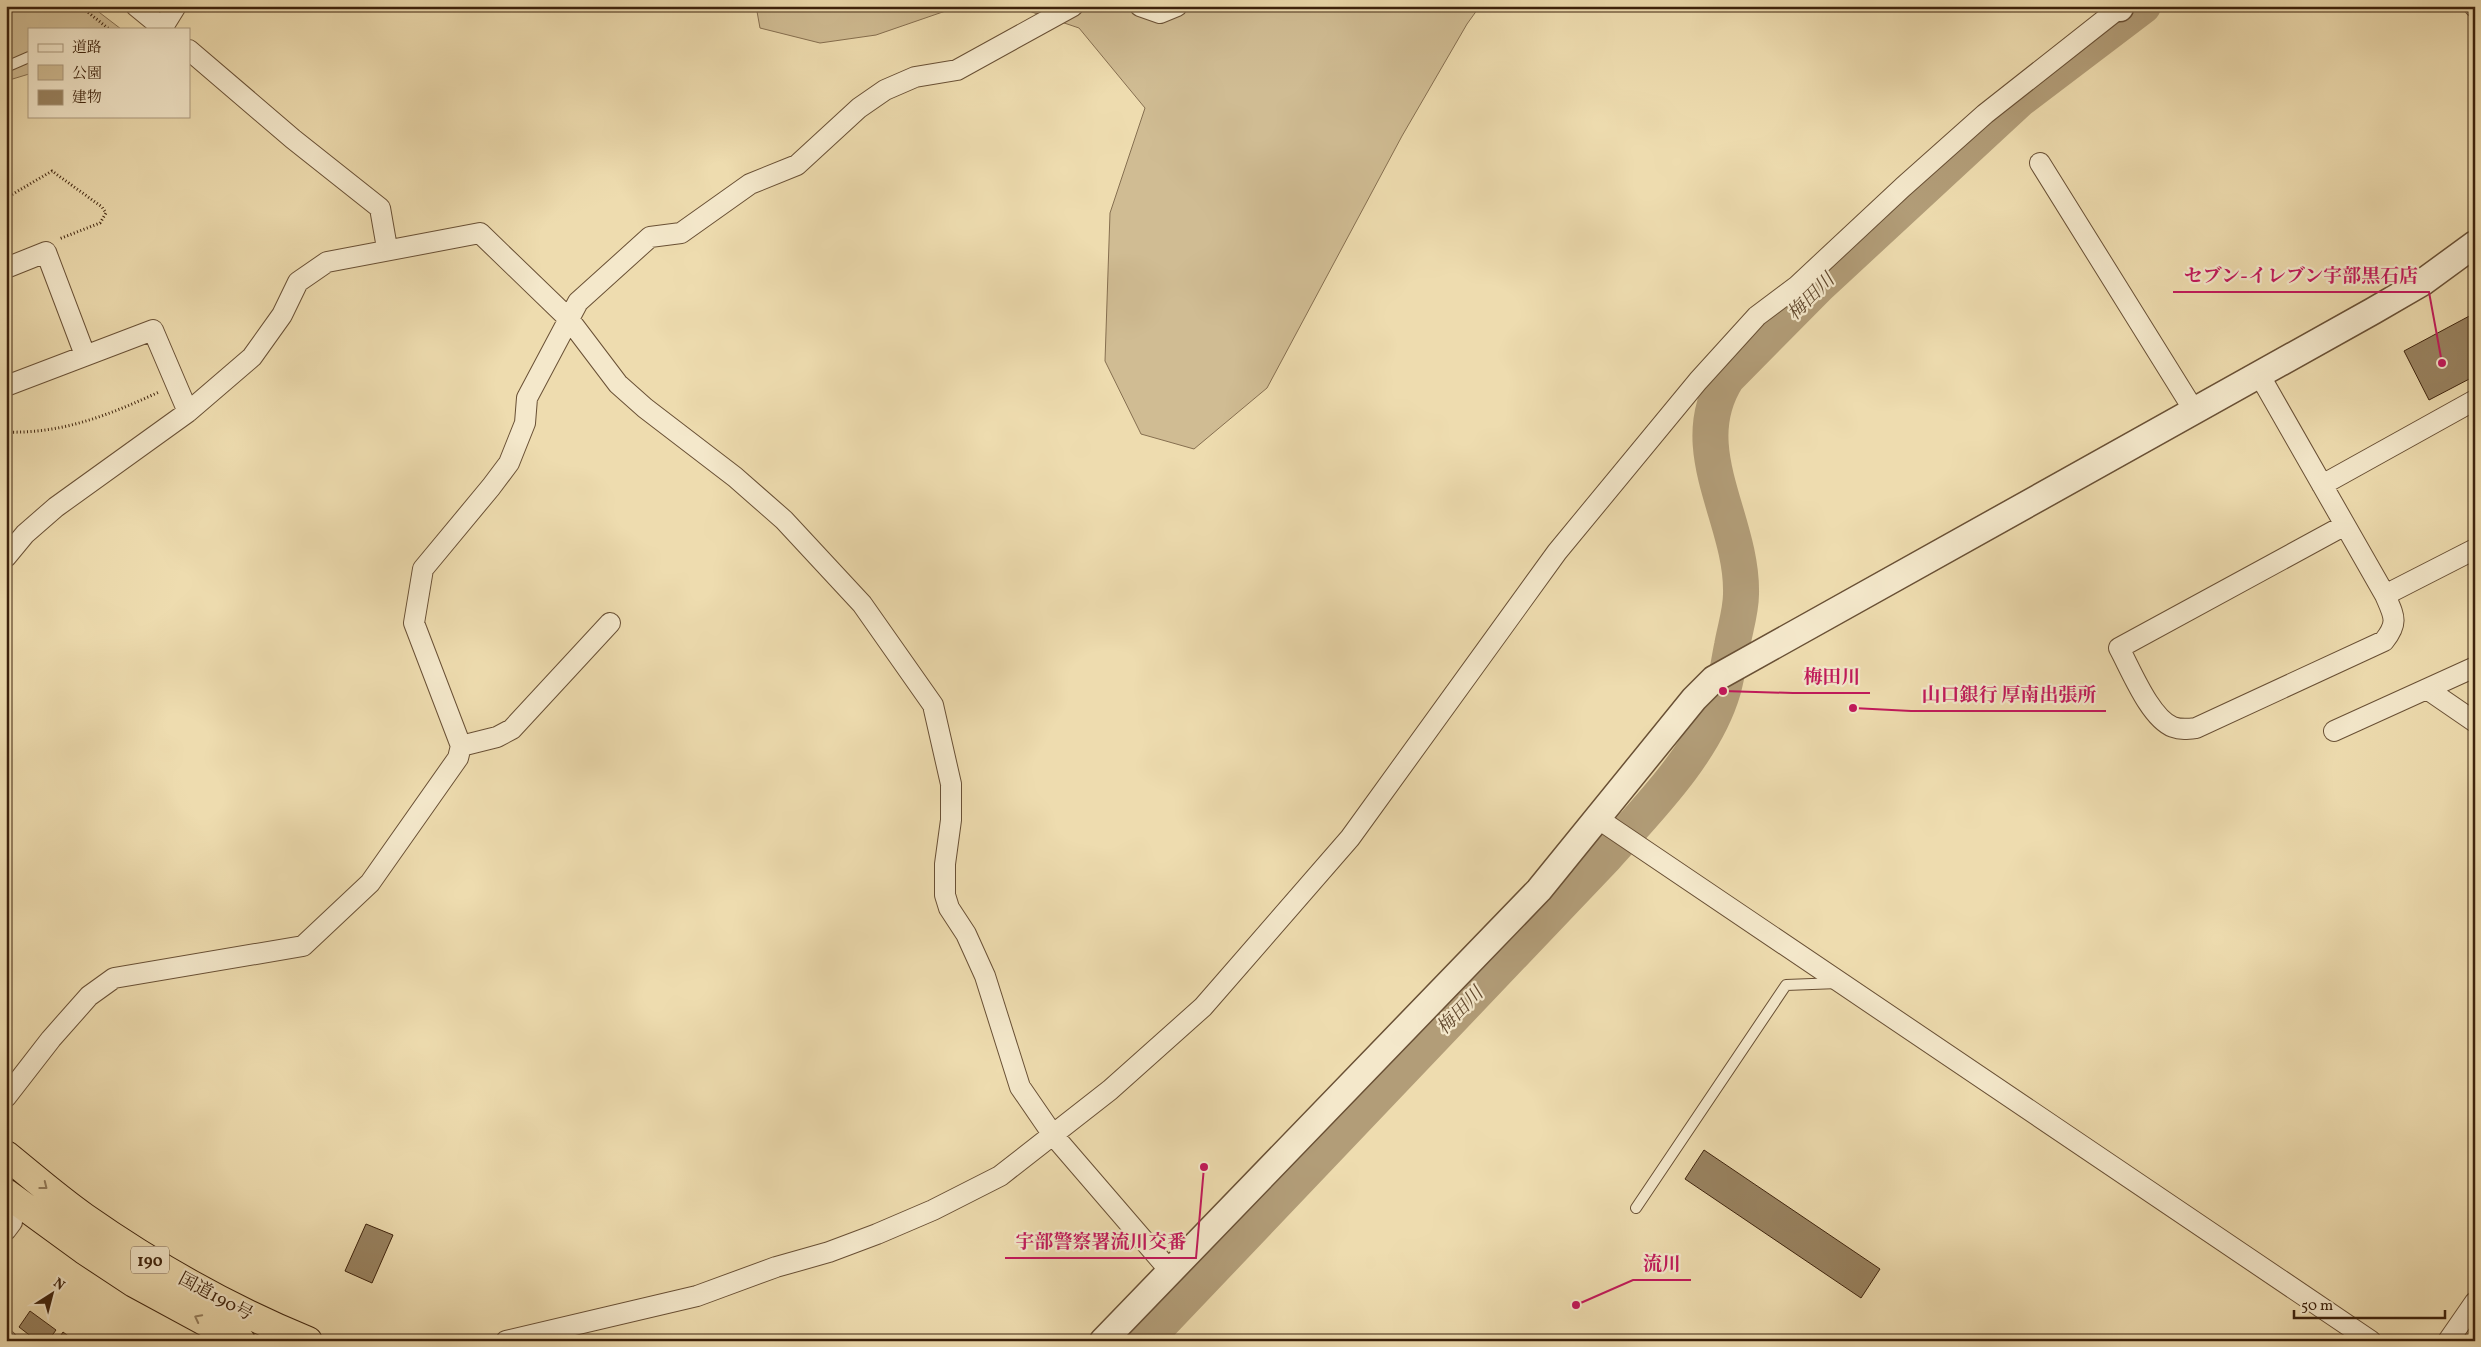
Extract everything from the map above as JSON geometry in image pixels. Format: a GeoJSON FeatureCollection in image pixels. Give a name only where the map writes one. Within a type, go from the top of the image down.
{"type":"FeatureCollection","features":[{"type":"Feature","properties":{"kind":"highway","name":"国道190号"},"geometry":{"type":"LineString","coordinates":[[6,1155],[83,1216],[152,1261],[241,1310],[305,1340]]}},
{"type":"Feature","properties":{"kind":"highway","name":"国道190号"},"geometry":{"type":"LineString","coordinates":[[6,1193],[84,1250],[134,1283],[241,1341]]}},
{"type":"Feature","properties":{"kind":"street"},"geometry":{"type":"LineString","coordinates":[[136,6],[164,28],[176,6]]}},
{"type":"Feature","properties":{"kind":"street"},"geometry":{"type":"LineString","coordinates":[[6,1097],[51,1039],[89,996],[114,978],[304,946],[370,883],[458,758],[461,746],[414,623],[423,569],[491,488],[509,462],[525,423],[527,398],[578,302],[650,237],[681,233],[750,184],[797,165],[859,108],[885,90],[915,78],[957,70],[1073,6]]}},
{"type":"Feature","properties":{"kind":"street"},"geometry":{"type":"LineString","coordinates":[[1140,6],[1160,13],[1177,6]]}},
{"type":"Feature","properties":{"kind":"street"},"geometry":{"type":"LineString","coordinates":[[506,1341],[697,1296],[776,1267],[829,1252],[877,1234],[932,1210],[1000,1176],[1110,1090],[1203,1008],[1350,838],[1557,552],[1698,381],[1757,316],[1796,286],[1903,186],[1985,114],[2121,7]]}},
{"type":"Feature","properties":{"kind":"street"},"geometry":{"type":"LineString","coordinates":[[190,51],[293,139],[380,208],[387,248]]}},
{"type":"Feature","properties":{"kind":"street"},"geometry":{"type":"LineString","coordinates":[[2040,164],[2195,412]]}},
{"type":"Feature","properties":{"kind":"street"},"geometry":{"type":"LineString","coordinates":[[6,557],[25,534],[56,507],[188,412],[252,358],[282,315],[298,282],[327,262],[387,248],[480,232],[568,318],[618,384],[644,408],[735,477],[784,520],[862,604],[933,705],[951,784],[952,820],[945,864],[945,895],[949,908],[966,934],[985,976],[1020,1087],[1053,1135],[1171,1272]]}},
{"type":"Feature","properties":{"kind":"street"},"geometry":{"type":"LineString","coordinates":[[1103,1341],[1539,890],[1694,699],[1714,679],[2260,376],[2423,282],[2475,244]]}},
{"type":"Feature","properties":{"kind":"street"},"geometry":{"type":"LineString","coordinates":[[6,268],[46,252],[85,355]]}},
{"type":"Feature","properties":{"kind":"street"},"geometry":{"type":"LineString","coordinates":[[6,386],[153,330],[188,412]]}},
{"type":"Feature","properties":{"kind":"street"},"geometry":{"type":"LineString","coordinates":[[2260,376],[2385,595],[2395,618],[2392,630],[2384,641],[2196,728],[2182,730],[2171,726],[2156,716],[2119,648],[2345,525]]}},
{"type":"Feature","properties":{"kind":"street"},"geometry":{"type":"LineString","coordinates":[[2322,484],[2475,400]]}},
{"type":"Feature","properties":{"kind":"street"},"geometry":{"type":"LineString","coordinates":[[2385,595],[2475,549]]}},
{"type":"Feature","properties":{"kind":"street"},"geometry":{"type":"LineString","coordinates":[[461,746],[497,737],[512,729],[610,623]]}},
{"type":"Feature","properties":{"kind":"street"},"geometry":{"type":"LineString","coordinates":[[2334,731],[2475,667]]}},
{"type":"Feature","properties":{"kind":"street"},"geometry":{"type":"LineString","coordinates":[[2427,689],[2475,722]]}},
{"type":"Feature","properties":{"kind":"street"},"geometry":{"type":"LineString","coordinates":[[1597,818],[2371,1341]]}},
{"type":"Feature","properties":{"kind":"street"},"geometry":{"type":"LineString","coordinates":[[2448,1341],[2475,1302]]}},
{"type":"Feature","properties":{"kind":"lane"},"geometry":{"type":"LineString","coordinates":[[6,66],[28,57]]}},
{"type":"Feature","properties":{"kind":"lane"},"geometry":{"type":"LineString","coordinates":[[1636,1208],[1786,984],[1841,983]]}},
{"type":"Feature","properties":{"kind":"path"},"geometry":{"type":"LineString","coordinates":[[80,6],[108,28]]}},
{"type":"Feature","properties":{"kind":"path"},"geometry":{"type":"LineString","coordinates":[[6,198],[52,171],[102,207],[106,212],[100,222],[61,237],[46,252]]}},
{"type":"Feature","properties":{"kind":"path"},"geometry":{"type":"LineString","coordinates":[[6,432],[57,428],[108,416],[176,384]]}},
{"type":"Feature","properties":{"kind":"green space"},"geometry":{"type":"Polygon","coordinates":[[[6,6],[91,6],[120,28],[28,28],[28,74],[6,81],[6,6]]]}},
{"type":"Feature","properties":{"kind":"green space"},"geometry":{"type":"Polygon","coordinates":[[[756,6],[960,6],[876,35],[820,43],[760,28],[756,6]]]}},
{"type":"Feature","properties":{"kind":"green space"},"geometry":{"type":"Polygon","coordinates":[[[1014,6],[1480,6],[1467,24],[1402,136],[1267,388],[1194,449],[1141,434],[1105,361],[1110,213],[1145,108],[1079,28],[1014,6]]]}},
{"type":"Feature","properties":{"kind":"building"},"geometry":{"type":"Polygon","coordinates":[[[2475,313],[2475,376],[2429,400],[2404,351],[2475,313]]]}},
{"type":"Feature","properties":{"kind":"building"},"geometry":{"type":"Polygon","coordinates":[[[1704,1150],[1880,1269],[1861,1298],[1685,1179],[1704,1150]]]}},
{"type":"Feature","properties":{"kind":"building"},"geometry":{"type":"Polygon","coordinates":[[[366,1224],[393,1235],[372,1283],[345,1271],[366,1224]]]}},
{"type":"Feature","properties":{"kind":"building"},"geometry":{"type":"Polygon","coordinates":[[[30,1311],[56,1330],[48,1341],[37,1341],[19,1327],[30,1311]]]}},
{"type":"Feature","properties":{"kind":"building"},"geometry":{"type":"Polygon","coordinates":[[[63,1332],[75,1341],[57,1341],[63,1332]]]}},
{"type":"Feature","properties":{"kind":"waterway","name":"梅田川"},"geometry":{"type":"LineString","coordinates":[[1144,1341],[1606,856],[1674,779],[1703,735],[1715,713],[1723,690],[1741,600],[1739,566],[1712,458],[1710,431],[1715,405],[1727,378],[1818,286],[2019,100],[2143,6]]}},
{"type":"Feature","properties":{"kind":"place","name":"セブン-イレブン宇部黒石店"},"geometry":{"type":"Point","coordinates":[2442,363]}},
{"type":"Feature","properties":{"kind":"place","name":"梅田川"},"geometry":{"type":"Point","coordinates":[1723,691]}},
{"type":"Feature","properties":{"kind":"place","name":"山口銀行 厚南出張所"},"geometry":{"type":"Point","coordinates":[1853,708]}},
{"type":"Feature","properties":{"kind":"place","name":"宇部警察署流川交番"},"geometry":{"type":"Point","coordinates":[1204,1167]}},
{"type":"Feature","properties":{"kind":"place","name":"流川"},"geometry":{"type":"Point","coordinates":[1576,1305]}}]}
